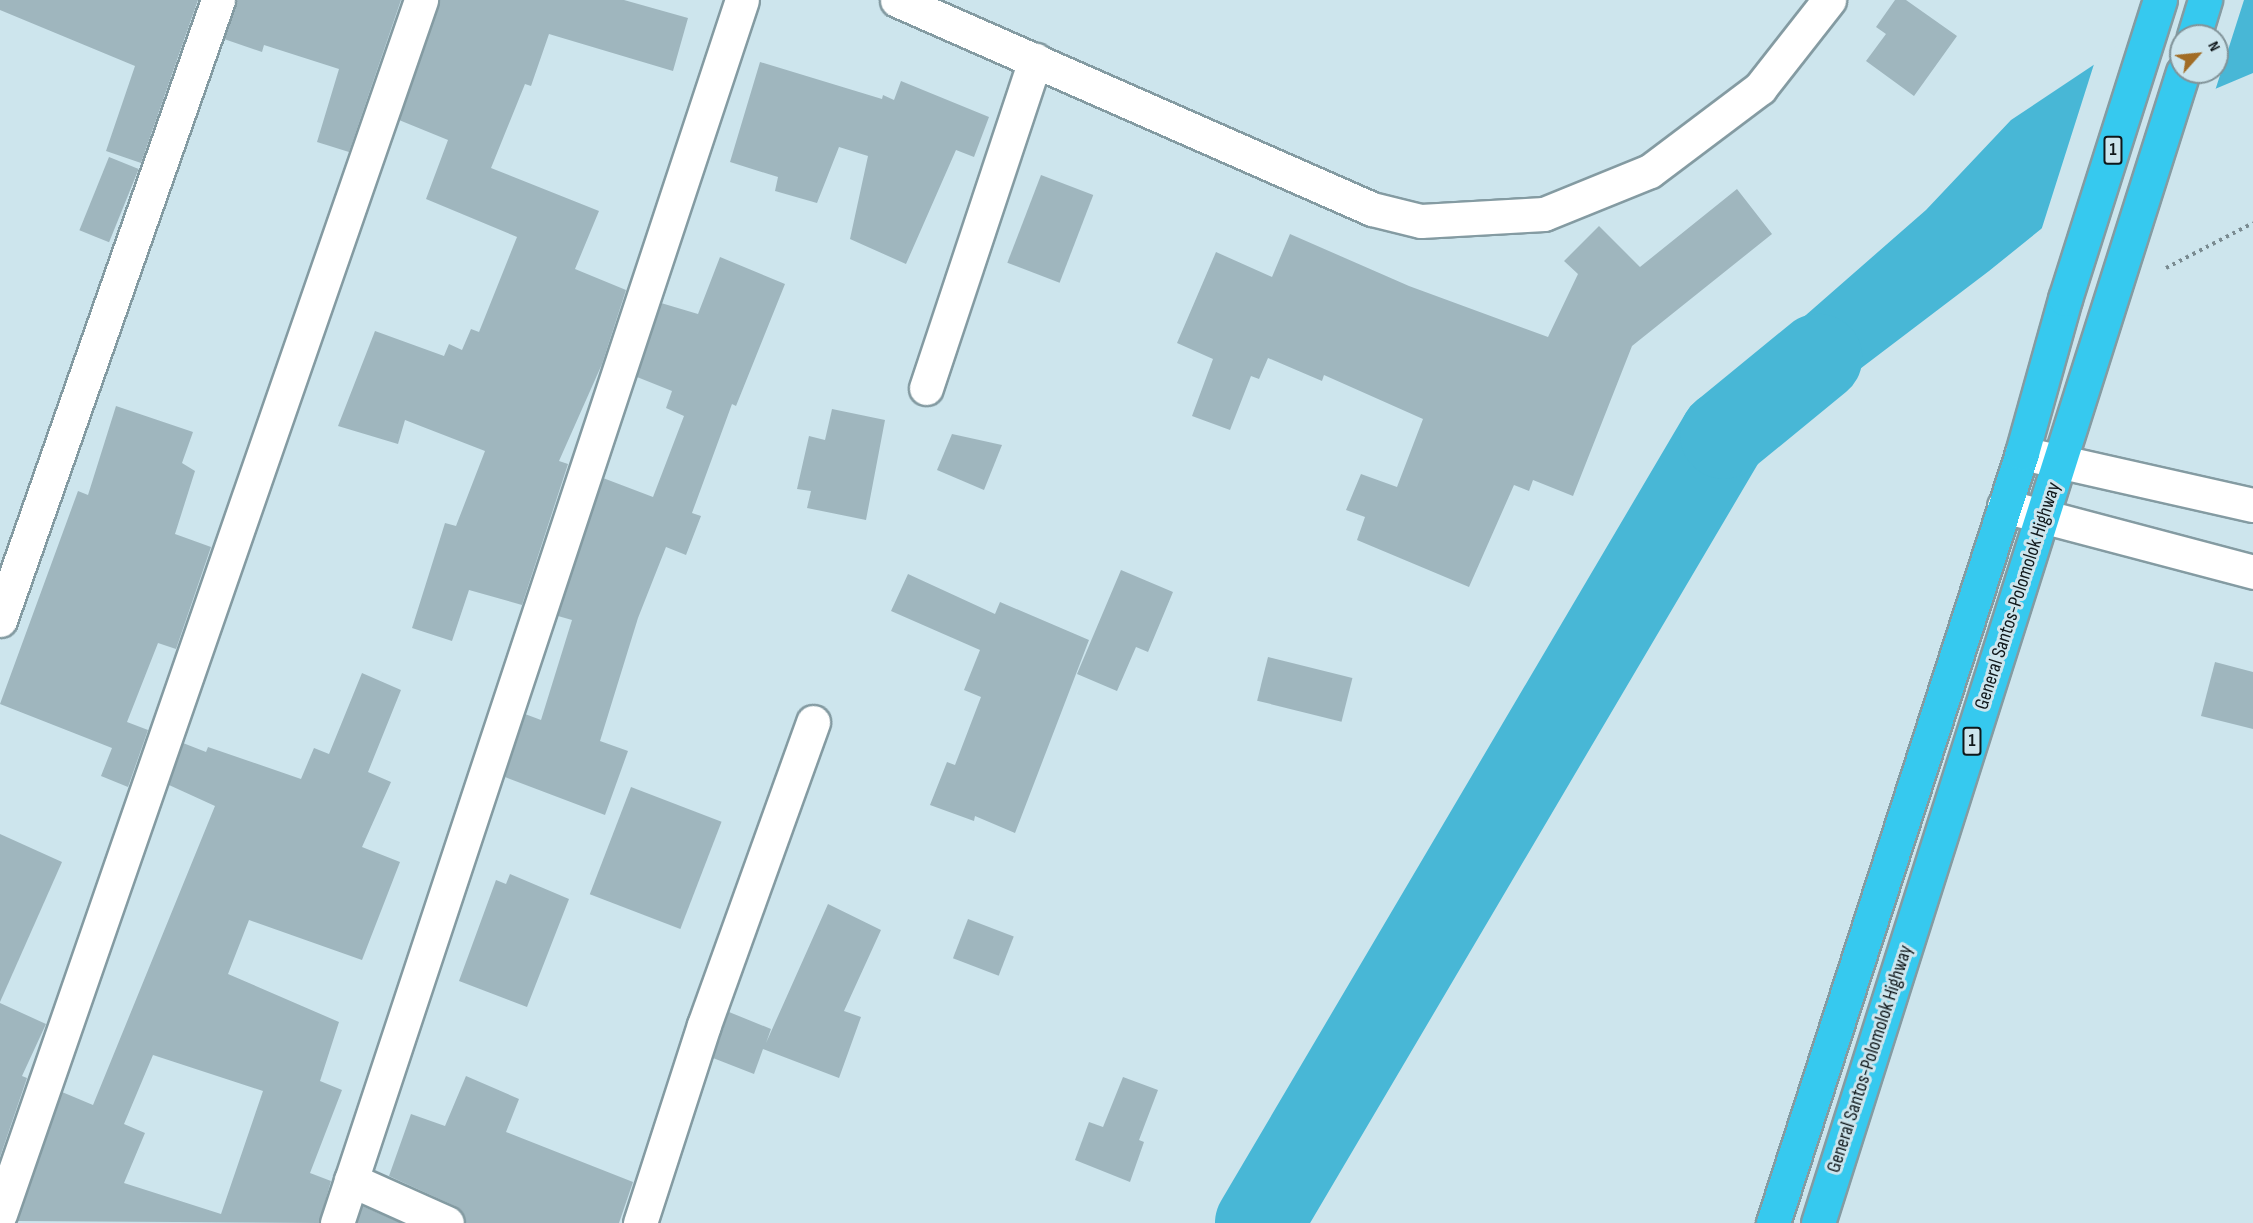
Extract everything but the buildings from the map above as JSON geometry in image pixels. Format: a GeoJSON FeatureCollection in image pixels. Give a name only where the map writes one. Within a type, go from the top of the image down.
{"type":"FeatureCollection","features":[{"type":"Feature","properties":{"kind":"highway","name":"1"},"geometry":{"type":"LineString","coordinates":[[1773,1223],[2022,453],[2065,299],[2160,0]]}},
{"type":"Feature","properties":{"kind":"highway"},"geometry":{"type":"LineString","coordinates":[[2198,24],[2205,0]]}},
{"type":"Feature","properties":{"kind":"highway","name":"General Santos-Polomolok Highway"},"geometry":{"type":"LineString","coordinates":[[1818,1223],[2179,84]]}},
{"type":"Feature","properties":{"kind":"street"},"geometry":{"type":"LineString","coordinates":[[0,620],[218,0]]}},
{"type":"Feature","properties":{"kind":"street"},"geometry":{"type":"LineString","coordinates":[[0,1214],[421,0]]}},
{"type":"Feature","properties":{"kind":"street"},"geometry":{"type":"LineString","coordinates":[[337,1223],[742,0]]}},
{"type":"Feature","properties":{"kind":"street"},"geometry":{"type":"LineString","coordinates":[[897,0],[1372,208],[1421,221],[1544,214],[1650,171],[1760,88],[1829,0]]}},
{"type":"Feature","properties":{"kind":"street"},"geometry":{"type":"LineString","coordinates":[[926,388],[1035,60]]}},
{"type":"Feature","properties":{"kind":"street"},"geometry":{"type":"LineString","coordinates":[[2022,453],[2253,505]]}},
{"type":"Feature","properties":{"kind":"street"},"geometry":{"type":"LineString","coordinates":[[2004,506],[2253,572]]}},
{"type":"Feature","properties":{"kind":"street"},"geometry":{"type":"LineString","coordinates":[[640,1223],[704,1025],[813,722]]}},
{"type":"Feature","properties":{"kind":"street"},"geometry":{"type":"LineString","coordinates":[[351,1180],[447,1223]]}},
{"type":"Feature","properties":{"kind":"path"},"geometry":{"type":"LineString","coordinates":[[2114,293],[2253,223]]}},
{"type":"Feature","properties":{"kind":"water"},"geometry":{"type":"Polygon","coordinates":[[[2191,0],[2253,0],[2253,73],[2229,83],[2229,24],[2169,24],[2169,84],[2227,84],[2215,89],[1989,271],[1852,375],[1776,448],[1724,435],[1735,377],[1926,210],[2011,120],[2191,0]]]}},
{"type":"Feature","properties":{"kind":"pier"},"geometry":{"type":"Polygon","coordinates":[[[2185,0],[2244,0],[2229,47],[2229,24],[2169,24],[2169,84],[2217,84],[2214,94],[2040,234],[2095,61],[2185,0]]]}},
{"type":"Feature","properties":{"kind":"waterway"},"geometry":{"type":"LineString","coordinates":[[1259,1223],[1724,435],[1818,358]]}}]}
